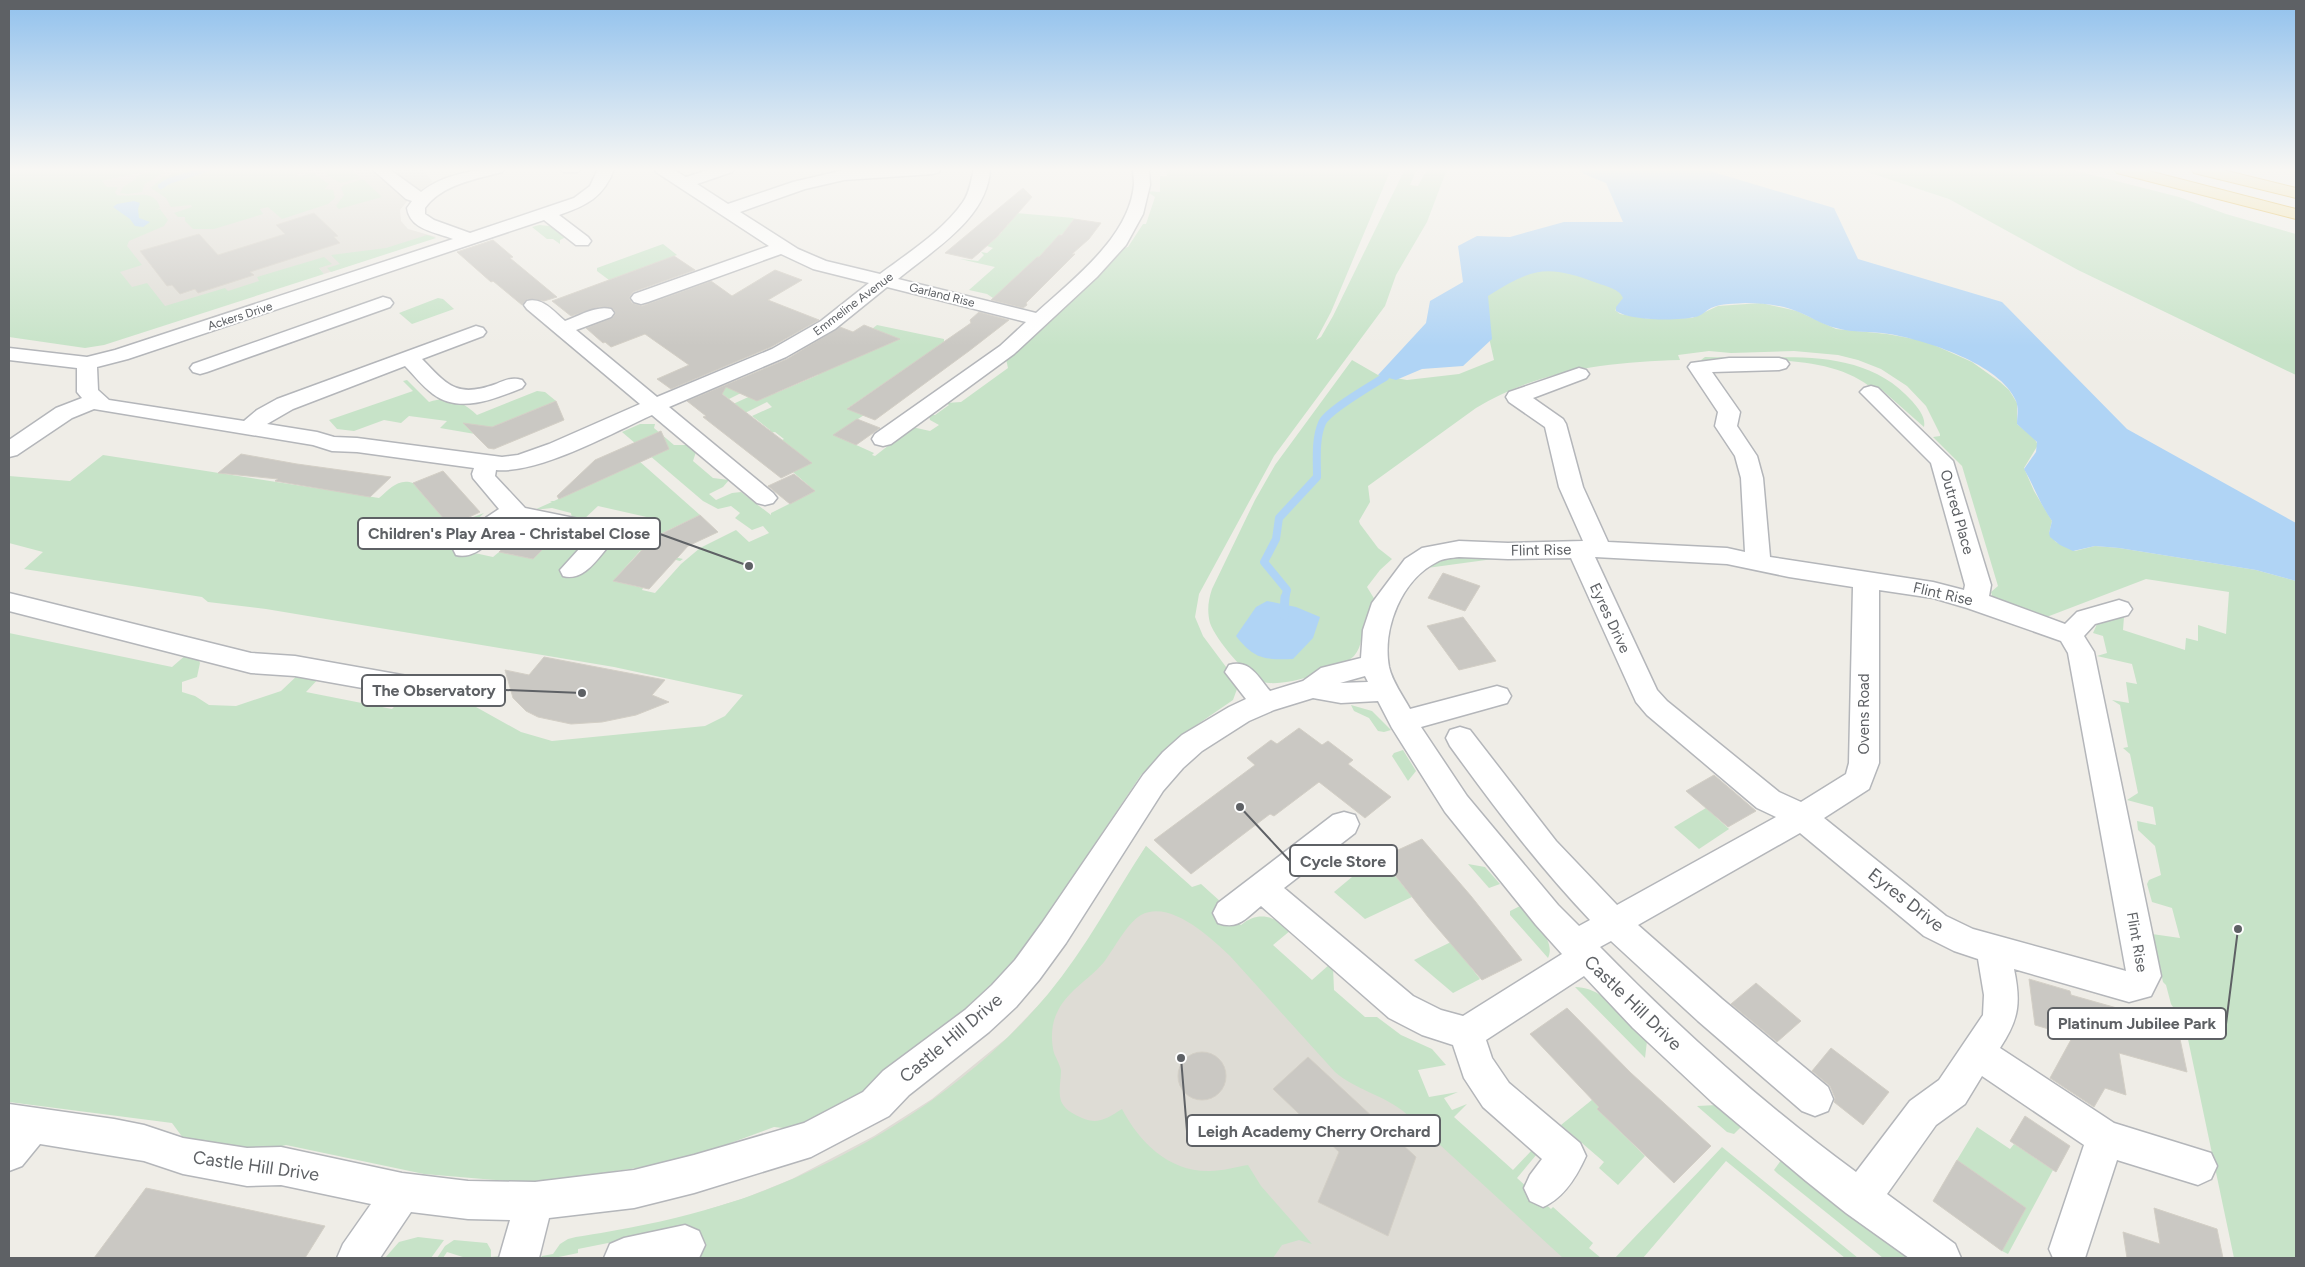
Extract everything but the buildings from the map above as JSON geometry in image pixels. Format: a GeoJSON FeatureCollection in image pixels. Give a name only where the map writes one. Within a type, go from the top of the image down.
{"type":"FeatureCollection","features":[{"type":"Feature","properties":{"kind":"street"},"geometry":{"type":"LineString","coordinates":[[441,228],[458,233],[468,240]]}},
{"type":"Feature","properties":{"kind":"street","name":"Ackers Drive"},"geometry":{"type":"LineString","coordinates":[[9,354],[87,363],[121,355],[504,228]]}},
{"type":"Feature","properties":{"kind":"street"},"geometry":{"type":"LineString","coordinates":[[565,228],[582,241]]}},
{"type":"Feature","properties":{"kind":"street","name":"Garland Rise"},"geometry":{"type":"LineString","coordinates":[[753,228],[792,253],[820,264],[1041,320]]}},
{"type":"Feature","properties":{"kind":"street","name":"Emmeline Avenue"},"geometry":{"type":"LineString","coordinates":[[97,400],[102,405],[317,439],[332,444],[358,445],[488,464],[510,463],[537,457],[778,354],[828,325],[949,228]]}},
{"type":"Feature","properties":{"kind":"street"},"geometry":{"type":"LineString","coordinates":[[883,439],[1006,351],[1041,320],[1120,242],[1127,228]]}},
{"type":"Feature","properties":{"kind":"street"},"geometry":{"type":"LineString","coordinates":[[642,298],[782,247]]}},
{"type":"Feature","properties":{"kind":"street"},"geometry":{"type":"LineString","coordinates":[[200,368],[384,303]]}},
{"type":"Feature","properties":{"kind":"street"},"geometry":{"type":"LineString","coordinates":[[534,305],[765,498]]}},
{"type":"Feature","properties":{"kind":"street"},"geometry":{"type":"LineString","coordinates":[[269,306],[294,335]]}},
{"type":"Feature","properties":{"kind":"street"},"geometry":{"type":"LineString","coordinates":[[562,329],[604,312]]}},
{"type":"Feature","properties":{"kind":"street"},"geometry":{"type":"LineString","coordinates":[[249,428],[265,415],[285,404],[476,332]]}},
{"type":"Feature","properties":{"kind":"street"},"geometry":{"type":"LineString","coordinates":[[409,358],[443,390],[453,395],[483,395],[515,384]]}},
{"type":"Feature","properties":{"kind":"street"},"geometry":{"type":"LineString","coordinates":[[9,450],[64,413],[97,400],[88,392],[87,363]]}},
{"type":"Feature","properties":{"kind":"street"},"geometry":{"type":"LineString","coordinates":[[1758,562],[1752,478],[1746,456],[1726,426],[1730,412],[1698,367],[1729,364],[1779,364]]}},
{"type":"Feature","properties":{"kind":"street","name":"Eyres Drive"},"geometry":{"type":"LineString","coordinates":[[1579,374],[1517,397],[1554,424],[1589,549],[1651,702],[1768,800],[1802,817],[1935,926],[1966,941],[1994,949]]}},
{"type":"Feature","properties":{"kind":"street","name":"Outred Place"},"geometry":{"type":"LineString","coordinates":[[1872,392],[1942,461],[1978,585],[1974,601]]}},
{"type":"Feature","properties":{"kind":"street"},"geometry":{"type":"LineString","coordinates":[[488,464],[483,474],[484,478],[517,514],[643,540]]}},
{"type":"Feature","properties":{"kind":"street"},"geometry":{"type":"LineString","coordinates":[[465,549],[495,522],[514,510]]}},
{"type":"Feature","properties":{"kind":"street"},"geometry":{"type":"LineString","coordinates":[[572,570],[607,533]]}},
{"type":"Feature","properties":{"kind":"street","name":"Flint Rise"},"geometry":{"type":"LineString","coordinates":[[1375,664],[1374,644],[1382,611],[1406,573],[1426,557],[1441,551],[1459,549],[1502,551],[1589,549],[1704,554],[1758,562],[1788,569],[1932,590],[1974,601],[2070,635],[2081,652],[2144,976],[2137,986],[2125,986],[1994,949]]}},
{"type":"Feature","properties":{"kind":"street","name":"Ovens Road"},"geometry":{"type":"LineString","coordinates":[[1802,817],[1856,784],[1862,775],[1866,579]]}},
{"type":"Feature","properties":{"kind":"street"},"geometry":{"type":"LineString","coordinates":[[9,602],[251,663],[295,666],[412,686]]}},
{"type":"Feature","properties":{"kind":"street"},"geometry":{"type":"LineString","coordinates":[[2070,635],[2086,618],[2119,609]]}},
{"type":"Feature","properties":{"kind":"street","name":"Castle Hill Drive"},"geometry":{"type":"LineString","coordinates":[[16,1134],[114,1137],[144,1143],[183,1156],[247,1167],[281,1166],[402,1192],[468,1200],[535,1202],[634,1189],[694,1174],[811,1139],[876,1104],[896,1083],[977,1021],[1027,970],[1060,925],[1153,783],[1173,760],[1192,743],[1218,726],[1264,703],[1313,688],[1332,675],[1375,664],[1385,691],[1402,721],[1468,820],[1524,889],[1580,951],[1645,1017],[1725,1090],[1860,1199],[1941,1258]]}},
{"type":"Feature","properties":{"kind":"street"},"geometry":{"type":"LineString","coordinates":[[1240,672],[1264,703]]}},
{"type":"Feature","properties":{"kind":"street","name":"Castle Hill Drive"},"geometry":{"type":"LineString","coordinates":[[1313,688],[1342,693],[1385,691]]}},
{"type":"Feature","properties":{"kind":"street"},"geometry":{"type":"LineString","coordinates":[[1402,721],[1497,696]]}},
{"type":"Feature","properties":{"kind":"street"},"geometry":{"type":"LineString","coordinates":[[1460,738],[1546,850],[1614,922],[1672,979],[1815,1099]]}},
{"type":"Feature","properties":{"kind":"street"},"geometry":{"type":"LineString","coordinates":[[1466,1033],[1580,951],[1614,922],[1802,817]]}},
{"type":"Feature","properties":{"kind":"street"},"geometry":{"type":"LineString","coordinates":[[1230,913],[1344,824]]}},
{"type":"Feature","properties":{"kind":"street"},"geometry":{"type":"LineString","coordinates":[[1262,888],[1401,1006],[1434,1024],[1466,1033]]}},
{"type":"Feature","properties":{"kind":"street"},"geometry":{"type":"LineString","coordinates":[[1860,1199],[1920,1116],[1952,1092],[1979,1054],[2001,1014],[2000,984],[1994,949]]}},
{"type":"Feature","properties":{"kind":"street"},"geometry":{"type":"LineString","coordinates":[[1466,1033],[1476,1066],[1496,1095],[1567,1156],[1542,1188]]}},
{"type":"Feature","properties":{"kind":"street"},"geometry":{"type":"LineString","coordinates":[[1979,1054],[2106,1138],[2198,1166]]}},
{"type":"Feature","properties":{"kind":"street"},"geometry":{"type":"LineString","coordinates":[[2069,1249],[2106,1138]]}},
{"type":"Feature","properties":{"kind":"street"},"geometry":{"type":"LineString","coordinates":[[357,1258],[402,1192]]}},
{"type":"Feature","properties":{"kind":"street"},"geometry":{"type":"LineString","coordinates":[[519,1258],[535,1202]]}},
{"type":"Feature","properties":{"kind":"street"},"geometry":{"type":"LineString","coordinates":[[624,1258],[685,1245]]}},
{"type":"Feature","properties":{"kind":"shaded area"},"geometry":{"type":"Polygon","coordinates":[[[25,228],[407,228],[436,237],[324,274],[319,268],[119,332],[25,228]]]}},
{"type":"Feature","properties":{"kind":"shaded area"},"geometry":{"type":"Polygon","coordinates":[[[1146,846],[1597,1258],[698,1258],[706,1210],[745,1198],[792,1179],[874,1136],[932,1099],[1008,1037],[1049,994],[1084,948],[1146,846]]]}},
{"type":"Feature","properties":{"kind":"green space"},"geometry":{"type":"Polygon","coordinates":[[[9,228],[159,228],[129,241],[127,246],[142,265],[120,272],[132,287],[147,283],[165,306],[225,288],[228,291],[259,281],[257,277],[324,257],[332,264],[319,268],[324,274],[104,345],[85,348],[9,337],[9,228]]]}},
{"type":"Feature","properties":{"kind":"green space"},"geometry":{"type":"Polygon","coordinates":[[[192,228],[217,228],[214,229],[192,228]]]}},
{"type":"Feature","properties":{"kind":"green space"},"geometry":{"type":"Polygon","coordinates":[[[533,228],[553,228],[566,237],[560,240],[560,244],[553,239],[547,239],[533,228]]]}},
{"type":"Feature","properties":{"kind":"green space"},"geometry":{"type":"Polygon","coordinates":[[[993,228],[1068,228],[1064,234],[1059,235],[1068,250],[993,298],[987,294],[969,290],[995,267],[960,259],[978,261],[984,255],[981,252],[987,253],[993,248],[987,246],[1002,232],[993,228]]]}},
{"type":"Feature","properties":{"kind":"green space"},"geometry":{"type":"Polygon","coordinates":[[[1140,228],[1366,228],[1331,312],[1316,340],[1321,337],[1333,316],[1376,228],[1423,228],[1396,275],[1385,306],[1274,456],[1199,594],[1195,617],[1203,636],[1232,675],[1237,689],[1233,700],[1179,737],[1141,775],[1029,942],[997,979],[866,1101],[810,1131],[774,1127],[717,1148],[657,1165],[547,1181],[519,1182],[424,1174],[286,1145],[242,1157],[189,1146],[172,1123],[9,1102],[9,633],[172,667],[187,654],[197,656],[200,663],[197,677],[182,682],[182,692],[195,696],[209,705],[236,706],[281,691],[300,673],[321,676],[306,692],[392,709],[411,689],[434,695],[451,695],[473,689],[480,698],[476,707],[521,732],[552,741],[705,726],[725,716],[743,695],[614,667],[266,609],[208,602],[202,597],[24,569],[43,552],[9,543],[9,476],[70,481],[103,455],[379,498],[394,485],[408,482],[413,483],[450,526],[484,513],[455,540],[456,549],[493,557],[499,552],[533,559],[559,533],[526,526],[517,533],[499,529],[521,523],[591,538],[561,569],[611,542],[683,559],[680,561],[640,551],[613,581],[643,588],[642,590],[655,593],[681,564],[700,548],[736,530],[749,542],[769,533],[763,526],[752,530],[735,518],[740,513],[731,506],[718,509],[703,501],[622,432],[640,424],[655,424],[654,428],[674,445],[687,445],[696,452],[693,461],[713,478],[729,480],[723,487],[709,494],[716,500],[732,493],[741,492],[771,515],[771,513],[815,491],[793,472],[811,462],[780,441],[784,439],[775,432],[770,433],[770,430],[752,416],[772,407],[767,402],[745,413],[733,404],[755,394],[749,389],[729,399],[717,390],[743,379],[776,393],[818,375],[816,373],[877,325],[944,339],[944,342],[848,408],[864,415],[834,435],[874,453],[872,455],[875,456],[912,427],[930,431],[939,425],[930,420],[929,415],[935,415],[949,405],[946,403],[961,402],[1008,368],[1006,359],[1045,327],[1119,249],[1128,247],[1140,228]]]}},
{"type":"Feature","properties":{"kind":"green space"},"geometry":{"type":"Polygon","coordinates":[[[2002,228],[2275,228],[2296,234],[2296,375],[2078,270],[2002,228]]]}},
{"type":"Feature","properties":{"kind":"green space"},"geometry":{"type":"Polygon","coordinates":[[[427,235],[436,238],[331,272],[327,268],[340,264],[331,255],[386,248],[427,235]]]}},
{"type":"Feature","properties":{"kind":"green space"},"geometry":{"type":"Polygon","coordinates":[[[663,244],[677,255],[609,280],[597,271],[597,268],[663,244]]]}},
{"type":"Feature","properties":{"kind":"green space"},"geometry":{"type":"Polygon","coordinates":[[[1469,248],[1725,261],[1615,310],[1620,314],[1650,319],[1692,318],[1718,306],[1761,303],[1797,311],[1836,329],[1887,334],[1925,341],[1972,362],[2009,390],[2017,403],[2017,424],[2034,438],[2038,445],[2024,468],[2034,491],[2052,521],[2049,533],[2056,542],[2075,551],[2095,546],[2119,548],[2256,570],[2296,581],[2296,1258],[2234,1258],[2185,1025],[2171,1004],[2166,985],[2163,982],[2152,934],[2180,938],[2172,908],[2152,902],[2147,884],[2149,880],[2161,875],[2155,846],[2138,830],[2137,821],[2156,825],[2153,807],[2127,800],[2138,793],[2130,754],[2123,748],[2128,747],[2120,705],[2112,700],[2129,703],[2126,682],[2137,684],[2132,664],[2097,656],[2107,653],[2103,636],[2093,633],[2097,624],[2116,615],[2124,617],[2123,630],[2185,650],[2186,638],[2198,641],[2198,625],[2226,634],[2229,592],[2146,579],[2044,618],[1993,599],[1991,592],[1998,586],[1962,466],[1933,437],[1940,436],[1940,434],[1926,406],[1907,386],[1881,369],[1838,355],[1794,351],[1731,353],[1709,351],[1678,355],[1680,360],[1626,363],[1574,371],[1524,385],[1500,395],[1476,408],[1368,486],[1370,502],[1359,521],[1378,548],[1392,559],[1380,570],[1367,587],[1375,600],[1365,620],[1360,644],[1354,656],[1337,667],[1324,672],[1296,680],[1272,683],[1256,679],[1225,648],[1213,630],[1208,614],[1212,589],[1255,500],[1275,465],[1352,360],[1378,375],[1407,380],[1459,374],[1494,360],[1469,248]]]}},
{"type":"Feature","properties":{"kind":"green space"},"geometry":{"type":"Polygon","coordinates":[[[438,298],[443,299],[454,309],[412,324],[399,313],[438,298]]]}},
{"type":"Feature","properties":{"kind":"green space"},"geometry":{"type":"Polygon","coordinates":[[[1705,357],[1816,358],[1858,366],[1877,374],[1896,386],[1919,410],[1923,416],[1924,427],[1882,390],[1874,390],[1857,378],[1837,370],[1815,364],[1792,361],[1701,360],[1705,357]]]}},
{"type":"Feature","properties":{"kind":"green space"},"geometry":{"type":"Polygon","coordinates":[[[407,380],[429,402],[443,399],[455,401],[461,403],[477,415],[537,391],[545,392],[556,401],[475,434],[440,428],[447,421],[409,416],[401,423],[384,420],[354,431],[337,429],[329,420],[413,391],[403,381],[407,380]]]}},
{"type":"Feature","properties":{"kind":"green space"},"geometry":{"type":"Polygon","coordinates":[[[639,461],[700,515],[660,534],[644,529],[651,518],[598,506],[583,520],[572,519],[571,513],[552,508],[534,510],[552,502],[550,501],[554,501],[639,461]]]}},
{"type":"Feature","properties":{"kind":"green space"},"geometry":{"type":"Polygon","coordinates":[[[1454,556],[1508,557],[1427,568],[1441,559],[1454,556]]]}},
{"type":"Feature","properties":{"kind":"green space"},"geometry":{"type":"Polygon","coordinates":[[[1351,705],[1372,711],[1391,730],[1378,731],[1369,718],[1354,711],[1351,705]]]}},
{"type":"Feature","properties":{"kind":"green space"},"geometry":{"type":"Polygon","coordinates":[[[1403,750],[1416,771],[1408,781],[1392,756],[1394,753],[1403,750]]]}},
{"type":"Feature","properties":{"kind":"green space"},"geometry":{"type":"Polygon","coordinates":[[[1706,808],[1729,829],[1699,849],[1674,827],[1706,808]]]}},
{"type":"Feature","properties":{"kind":"green space"},"geometry":{"type":"Polygon","coordinates":[[[1146,846],[1192,887],[1201,884],[1221,902],[1219,905],[1241,925],[1254,918],[1267,917],[1285,925],[1291,930],[1273,945],[1312,980],[1330,964],[1333,967],[1334,990],[1365,1017],[1377,1017],[1401,1035],[1432,1049],[1446,1065],[1418,1070],[1429,1097],[1458,1092],[1444,1098],[1452,1110],[1467,1104],[1454,1117],[1513,1170],[1532,1150],[1537,1154],[1517,1178],[1593,1243],[1589,1248],[1601,1258],[1563,1258],[1403,1111],[1386,1100],[1351,1083],[1335,1072],[1230,956],[1212,940],[1177,916],[1152,911],[1141,915],[1131,924],[1104,962],[1065,999],[1056,1015],[1052,1029],[1052,1039],[1054,1053],[1061,1070],[1061,1101],[1066,1109],[1072,1113],[1093,1121],[1109,1117],[1122,1109],[1147,1144],[1157,1153],[1181,1167],[1210,1171],[1248,1165],[1261,1186],[1312,1244],[1299,1240],[1282,1245],[1273,1258],[687,1258],[688,1227],[578,1249],[578,1253],[554,1258],[541,1258],[542,1256],[553,1254],[560,1244],[568,1239],[675,1218],[764,1191],[855,1149],[898,1123],[980,1063],[1016,1029],[1048,994],[1087,940],[1146,846]]]}},
{"type":"Feature","properties":{"kind":"green space"},"geometry":{"type":"Polygon","coordinates":[[[1381,858],[1412,897],[1365,919],[1334,892],[1364,867],[1381,858]]]}},
{"type":"Feature","properties":{"kind":"green space"},"geometry":{"type":"Polygon","coordinates":[[[1468,864],[1485,867],[1500,884],[1489,888],[1468,864]]]}},
{"type":"Feature","properties":{"kind":"green space"},"geometry":{"type":"Polygon","coordinates":[[[1520,906],[1546,937],[1550,951],[1548,958],[1510,915],[1510,911],[1520,906]]]}},
{"type":"Feature","properties":{"kind":"green space"},"geometry":{"type":"Polygon","coordinates":[[[1451,942],[1480,979],[1453,993],[1414,960],[1451,942]]]}},
{"type":"Feature","properties":{"kind":"green space"},"geometry":{"type":"Polygon","coordinates":[[[1575,987],[1586,988],[1596,993],[1615,1006],[1624,1015],[1647,1041],[1645,1058],[1575,987]]]}},
{"type":"Feature","properties":{"kind":"green space"},"geometry":{"type":"Polygon","coordinates":[[[1631,1079],[1597,1109],[1645,1156],[1618,1185],[1599,1168],[1604,1162],[1561,1125],[1598,1095],[1631,1079]]]}},
{"type":"Feature","properties":{"kind":"green space"},"geometry":{"type":"Polygon","coordinates":[[[1717,1105],[1742,1126],[1734,1134],[1727,1132],[1697,1106],[1717,1105]]]}},
{"type":"Feature","properties":{"kind":"green space"},"geometry":{"type":"Polygon","coordinates":[[[1977,1127],[2010,1149],[2014,1144],[2053,1170],[2008,1254],[2002,1251],[2026,1208],[1957,1160],[1977,1127]]]}},
{"type":"Feature","properties":{"kind":"green space"},"geometry":{"type":"Polygon","coordinates":[[[1722,1147],[1858,1258],[1845,1258],[1726,1161],[1643,1258],[1615,1258],[1722,1147]]]}},
{"type":"Feature","properties":{"kind":"green space"},"geometry":{"type":"Polygon","coordinates":[[[1782,1159],[1910,1258],[1883,1258],[1777,1173],[1774,1170],[1782,1159]]]}},
{"type":"Feature","properties":{"kind":"green space"},"geometry":{"type":"Polygon","coordinates":[[[418,1237],[444,1240],[431,1258],[385,1258],[399,1242],[418,1237]]]}},
{"type":"Feature","properties":{"kind":"green space"},"geometry":{"type":"Polygon","coordinates":[[[454,1240],[487,1243],[491,1250],[491,1257],[502,1256],[502,1258],[466,1258],[447,1252],[443,1258],[437,1258],[445,1246],[454,1240]]]}},
{"type":"Feature","properties":{"kind":"water"},"geometry":{"type":"Polygon","coordinates":[[[1542,228],[1843,228],[1858,259],[2002,302],[2127,429],[2296,523],[2296,581],[2256,570],[2119,548],[2095,546],[2073,551],[2060,545],[2050,537],[2052,521],[2024,469],[2036,452],[2037,442],[2017,424],[2018,410],[2016,401],[2008,388],[1995,376],[1979,365],[1941,348],[1889,334],[1849,331],[1836,328],[1781,306],[1752,303],[1728,304],[1715,306],[1700,316],[1695,317],[1666,319],[1632,317],[1616,311],[1616,307],[1623,298],[1619,292],[1612,288],[1565,273],[1540,272],[1517,279],[1488,296],[1492,339],[1463,366],[1422,369],[1396,380],[1378,375],[1426,323],[1430,301],[1463,282],[1458,246],[1477,236],[1510,237],[1542,228]]]}},
{"type":"Feature","properties":{"kind":"water"},"geometry":{"type":"Polygon","coordinates":[[[1267,601],[1296,607],[1320,617],[1313,638],[1293,659],[1274,659],[1254,654],[1236,636],[1256,607],[1267,601]]]}},
{"type":"Feature","properties":{"kind":"waterway"},"geometry":{"type":"LineString","coordinates":[[1285,598],[1287,590],[1264,562],[1276,539],[1279,518],[1317,477],[1318,436],[1322,423],[1332,412],[1350,398],[1385,377]]}},
{"type":"Feature","properties":{"kind":"waterway"},"geometry":{"type":"LineString","coordinates":[[1284,615],[1285,597]]}},
{"type":"Feature","properties":{"kind":"place","name":"Children's Play Area - Christabel Close"},"geometry":{"type":"Point","coordinates":[749,566]}},
{"type":"Feature","properties":{"kind":"place","name":"The Observatory"},"geometry":{"type":"Point","coordinates":[582,693]}},
{"type":"Feature","properties":{"kind":"place","name":"Cycle Store"},"geometry":{"type":"Point","coordinates":[1240,807]}},
{"type":"Feature","properties":{"kind":"place","name":"Platinum Jubilee Park"},"geometry":{"type":"Point","coordinates":[2238,929]}},
{"type":"Feature","properties":{"kind":"place","name":"Leigh Academy Cherry Orchard"},"geometry":{"type":"Point","coordinates":[1181,1058]}}]}
